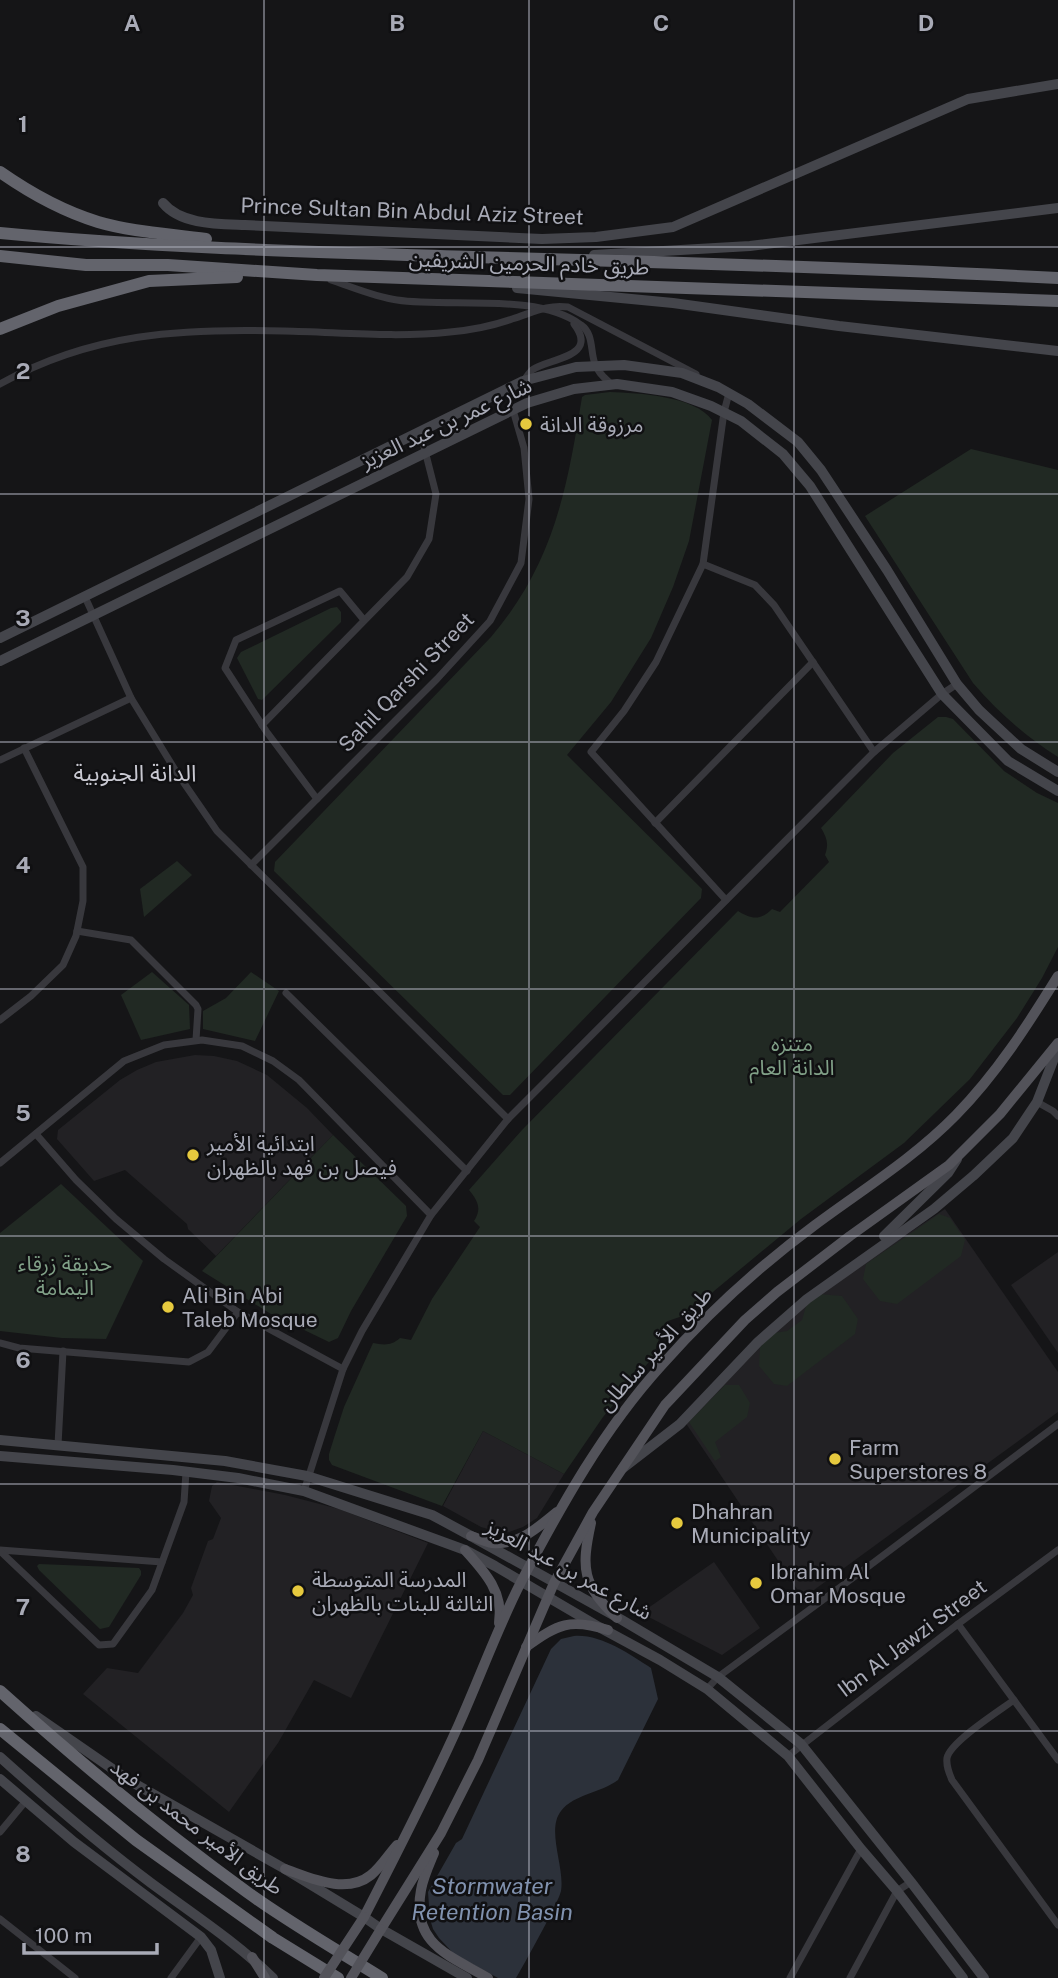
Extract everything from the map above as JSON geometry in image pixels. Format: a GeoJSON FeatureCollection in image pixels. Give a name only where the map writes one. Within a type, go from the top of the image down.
{"type":"FeatureCollection","features":[{"type":"Feature","properties":{"kind":"highway"},"geometry":{"type":"LineString","coordinates":[[0,172],[47,201],[98,222],[272,249]]}},
{"type":"Feature","properties":{"kind":"highway","name":"طريق خادم الحرمين الشريفين"},"geometry":{"type":"LineString","coordinates":[[0,233],[96,242],[1058,278]]}},
{"type":"Feature","properties":{"kind":"highway","name":"طريق خادم الحرمين الشريفين"},"geometry":{"type":"LineString","coordinates":[[0,256],[86,265],[168,265],[317,275],[1058,301]]}},
{"type":"Feature","properties":{"kind":"highway"},"geometry":{"type":"LineString","coordinates":[[0,329],[58,306],[149,281],[317,275]]}},
{"type":"Feature","properties":{"kind":"highway","name":"طريق الأمير محمد بن فهد"},"geometry":{"type":"LineString","coordinates":[[0,1690],[76,1759],[172,1836],[250,1894],[382,1978]]}},
{"type":"Feature","properties":{"kind":"highway","name":"طريق الأمير محمد بن فهد"},"geometry":{"type":"LineString","coordinates":[[0,1728],[136,1840],[273,1938],[338,1978]]}},
{"type":"Feature","properties":{"kind":"main road","name":"طريق الأمير سلطان"},"geometry":{"type":"LineString","coordinates":[[324,1978],[364,1917],[410,1830],[521,1582],[562,1508],[612,1427],[660,1367],[734,1291],[814,1225],[896,1168],[954,1118],[988,1081],[1019,1039],[1058,976]]}},
{"type":"Feature","properties":{"kind":"main road"},"geometry":{"type":"LineString","coordinates":[[351,1978],[441,1833],[488,1738],[554,1583],[593,1512],[665,1405],[745,1320],[813,1263],[949,1165],[1000,1114],[1058,1045]]}},
{"type":"Feature","properties":{"kind":"main road"},"geometry":{"type":"LineString","coordinates":[[471,1536],[493,1543],[516,1541],[527,1536],[562,1508]]}},
{"type":"Feature","properties":{"kind":"main road"},"geometry":{"type":"LineString","coordinates":[[593,1512],[585,1568],[599,1600],[617,1618]]}},
{"type":"Feature","properties":{"kind":"main road"},"geometry":{"type":"LineString","coordinates":[[465,1550],[495,1587],[500,1611],[496,1640]]}},
{"type":"Feature","properties":{"kind":"main road"},"geometry":{"type":"LineString","coordinates":[[524,1649],[547,1632],[564,1625],[587,1624],[608,1630]]}},
{"type":"Feature","properties":{"kind":"main road"},"geometry":{"type":"LineString","coordinates":[[285,1869],[335,1884],[350,1884],[372,1874],[410,1830]]}},
{"type":"Feature","properties":{"kind":"main road"},"geometry":{"type":"LineString","coordinates":[[441,1833],[421,1888],[421,1924],[425,1935],[439,1950],[488,1978]]}},
{"type":"Feature","properties":{"kind":"main road"},"geometry":{"type":"LineString","coordinates":[[252,1957],[265,1978]]}},
{"type":"Feature","properties":{"kind":"street","name":"Prince Sultan Bin Abdul Aziz Street"},"geometry":{"type":"LineString","coordinates":[[163,203],[167,208],[197,222],[259,226],[542,239],[596,237],[673,228],[968,99],[1058,84]]}},
{"type":"Feature","properties":{"kind":"street"},"geometry":{"type":"LineString","coordinates":[[539,258],[750,246],[1058,208]]}},
{"type":"Feature","properties":{"kind":"street"},"geometry":{"type":"LineString","coordinates":[[317,275],[397,300],[543,309],[572,320],[587,330],[596,366],[612,385]]}},
{"type":"Feature","properties":{"kind":"street"},"geometry":{"type":"LineString","coordinates":[[385,277],[607,295],[839,326],[1058,351]]}},
{"type":"Feature","properties":{"kind":"street"},"geometry":{"type":"LineString","coordinates":[[0,384],[64,354],[143,336],[199,330],[393,336],[487,327],[554,305],[568,307],[748,404],[798,442],[821,470],[887,570],[957,684],[1021,749],[1058,772]]}},
{"type":"Feature","properties":{"kind":"street"},"geometry":{"type":"LineString","coordinates":[[523,381],[533,370],[570,356],[576,351],[581,337],[572,320]]}},
{"type":"Feature","properties":{"kind":"street"},"geometry":{"type":"LineString","coordinates":[[0,638],[523,381],[576,367],[624,365],[682,373],[718,387]]}},
{"type":"Feature","properties":{"kind":"street","name":"شارع عمر بن عبد العزيز"},"geometry":{"type":"LineString","coordinates":[[0,660],[527,403],[573,389],[612,385],[672,393],[724,412],[741,421],[783,454],[810,486],[942,694],[1009,761],[1058,791]]}},
{"type":"Feature","properties":{"kind":"street"},"geometry":{"type":"LineString","coordinates":[[726,900],[591,752],[624,711],[656,662],[703,564],[729,393]]}},
{"type":"Feature","properties":{"kind":"street","name":"Sahil Qarshi Street"},"geometry":{"type":"LineString","coordinates":[[251,865],[437,679],[490,621],[521,563],[529,499],[524,448],[513,410]]}},
{"type":"Feature","properties":{"kind":"street"},"geometry":{"type":"LineString","coordinates":[[262,725],[407,578],[429,539],[436,494],[420,432]]}},
{"type":"Feature","properties":{"kind":"street"},"geometry":{"type":"LineString","coordinates":[[703,564],[755,585],[774,605],[874,752]]}},
{"type":"Feature","properties":{"kind":"street"},"geometry":{"type":"LineString","coordinates":[[317,799],[262,725],[225,667],[236,640],[340,592],[364,620]]}},
{"type":"Feature","properties":{"kind":"street"},"geometry":{"type":"LineString","coordinates":[[85,597],[131,698],[217,831],[508,1119]]}},
{"type":"Feature","properties":{"kind":"street"},"geometry":{"type":"LineString","coordinates":[[655,823],[813,662]]}},
{"type":"Feature","properties":{"kind":"street"},"geometry":{"type":"LineString","coordinates":[[304,1491],[343,1370],[362,1331],[431,1215],[508,1119],[874,752],[957,684]]}},
{"type":"Feature","properties":{"kind":"street"},"geometry":{"type":"LineString","coordinates":[[0,760],[131,698]]}},
{"type":"Feature","properties":{"kind":"street"},"geometry":{"type":"LineString","coordinates":[[0,1020],[31,996],[63,965],[77,931],[83,901],[83,867],[24,748]]}},
{"type":"Feature","properties":{"kind":"street"},"geometry":{"type":"LineString","coordinates":[[1035,758],[1058,766]]}},
{"type":"Feature","properties":{"kind":"street"},"geometry":{"type":"LineString","coordinates":[[77,931],[131,940],[196,1005],[196,1040]]}},
{"type":"Feature","properties":{"kind":"street"},"geometry":{"type":"LineString","coordinates":[[286,993],[467,1171]]}},
{"type":"Feature","properties":{"kind":"street"},"geometry":{"type":"LineString","coordinates":[[0,1163],[124,1061],[164,1045],[196,1040],[242,1046],[273,1061],[299,1080],[431,1215]]}},
{"type":"Feature","properties":{"kind":"street"},"geometry":{"type":"LineString","coordinates":[[620,1470],[680,1424],[775,1326],[807,1299],[934,1209],[974,1176],[1013,1138],[1037,1102],[1058,1045]]}},
{"type":"Feature","properties":{"kind":"street"},"geometry":{"type":"LineString","coordinates":[[1037,1102],[1058,1116]]}},
{"type":"Feature","properties":{"kind":"street"},"geometry":{"type":"LineString","coordinates":[[36,1134],[76,1180],[116,1219],[164,1259],[238,1312],[343,1370]]}},
{"type":"Feature","properties":{"kind":"street"},"geometry":{"type":"LineString","coordinates":[[860,1260],[948,1173],[959,1155]]}},
{"type":"Feature","properties":{"kind":"street"},"geometry":{"type":"LineString","coordinates":[[0,1343],[19,1348],[189,1362],[208,1352],[238,1312]]}},
{"type":"Feature","properties":{"kind":"street"},"geometry":{"type":"LineString","coordinates":[[58,1445],[63,1351]]}},
{"type":"Feature","properties":{"kind":"street"},"geometry":{"type":"LineString","coordinates":[[706,1689],[718,1677],[1058,1424]]}},
{"type":"Feature","properties":{"kind":"street","name":"شارع عمر بن عبد العزيز"},"geometry":{"type":"LineString","coordinates":[[0,1440],[225,1461],[309,1477],[432,1516],[471,1536],[718,1677],[801,1744],[984,1978]]}},
{"type":"Feature","properties":{"kind":"street"},"geometry":{"type":"LineString","coordinates":[[0,1456],[186,1472],[238,1478],[304,1491],[465,1550],[608,1630],[706,1689],[788,1756],[897,1891],[962,1978]]}},
{"type":"Feature","properties":{"kind":"street"},"geometry":{"type":"LineString","coordinates":[[0,1550],[99,1645],[113,1644],[152,1590],[184,1502],[186,1472]]}},
{"type":"Feature","properties":{"kind":"street"},"geometry":{"type":"LineString","coordinates":[[0,1550],[162,1562]]}},
{"type":"Feature","properties":{"kind":"street","name":"Ibn Al Jawzi Street"},"geometry":{"type":"LineString","coordinates":[[788,1756],[1058,1550]]}},
{"type":"Feature","properties":{"kind":"street"},"geometry":{"type":"LineString","coordinates":[[958,1624],[1058,1760]]}},
{"type":"Feature","properties":{"kind":"street"},"geometry":{"type":"LineString","coordinates":[[0,1690],[130,1780],[467,1978]]}},
{"type":"Feature","properties":{"kind":"street"},"geometry":{"type":"LineString","coordinates":[[1014,1700],[955,1744],[947,1756],[947,1768],[952,1780],[1058,1925]]}},
{"type":"Feature","properties":{"kind":"street"},"geometry":{"type":"LineString","coordinates":[[0,1757],[66,1816],[252,1957],[273,1978]]}},
{"type":"Feature","properties":{"kind":"street"},"geometry":{"type":"LineString","coordinates":[[0,1779],[74,1842],[201,1937],[211,1950],[220,1978]]}},
{"type":"Feature","properties":{"kind":"street"},"geometry":{"type":"LineString","coordinates":[[0,1832],[25,1802]]}},
{"type":"Feature","properties":{"kind":"street"},"geometry":{"type":"LineString","coordinates":[[790,1978],[861,1849]]}},
{"type":"Feature","properties":{"kind":"street"},"geometry":{"type":"LineString","coordinates":[[850,1978],[897,1891],[911,1882]]}},
{"type":"Feature","properties":{"kind":"street"},"geometry":{"type":"LineString","coordinates":[[1,1923],[75,1978]]}},
{"type":"Feature","properties":{"kind":"street"},"geometry":{"type":"LineString","coordinates":[[171,1978],[201,1937]]}},
{"type":"Feature","properties":{"kind":"shaded area","name":"ابتدائية الأمير فيصل بن فهد بالظهران"},"geometry":{"type":"Polygon","coordinates":[[[195,1055],[237,1061],[267,1075],[307,1108],[333,1135],[216,1256],[188,1229],[187,1224],[125,1170],[94,1181],[57,1139],[58,1130],[120,1080],[156,1062],[195,1055]]]}},
{"type":"Feature","properties":{"kind":"shaded area"},"geometry":{"type":"Polygon","coordinates":[[[945,1209],[1058,1372],[1058,1412],[803,1598],[685,1422],[776,1329],[819,1293],[945,1209]]]}},
{"type":"Feature","properties":{"kind":"shaded area"},"geometry":{"type":"Polygon","coordinates":[[[1058,1252],[1058,1353],[1011,1285],[1058,1252]]]}},
{"type":"Feature","properties":{"kind":"shaded area"},"geometry":{"type":"Polygon","coordinates":[[[483,1431],[564,1474],[537,1518],[509,1532],[481,1527],[443,1506],[483,1431]]]}},
{"type":"Feature","properties":{"kind":"shaded area"},"geometry":{"type":"Polygon","coordinates":[[[217,1482],[339,1509],[428,1543],[351,1698],[314,1680],[278,1743],[229,1812],[83,1694],[107,1668],[138,1673],[183,1613],[193,1595],[191,1588],[208,1541],[213,1539],[221,1518],[209,1501],[212,1486],[217,1482]]]}},
{"type":"Feature","properties":{"kind":"shaded area"},"geometry":{"type":"Polygon","coordinates":[[[714,1562],[760,1628],[722,1655],[641,1613],[714,1562]]]}},
{"type":"Feature","properties":{"kind":"green space"},"geometry":{"type":"Polygon","coordinates":[[[610,392],[650,395],[680,401],[704,412],[712,420],[689,541],[651,638],[611,702],[567,755],[702,889],[701,898],[510,1095],[503,1095],[274,871],[275,862],[491,637],[512,609],[544,553],[554,524],[570,463],[582,397],[610,392]]]}},
{"type":"Feature","properties":{"kind":"green space"},"geometry":{"type":"Polygon","coordinates":[[[971,449],[1058,470],[1058,757],[1012,723],[973,683],[865,516],[971,449]]]}},
{"type":"Feature","properties":{"kind":"green space"},"geometry":{"type":"Polygon","coordinates":[[[337,607],[341,612],[341,622],[262,700],[258,699],[237,658],[241,652],[337,607]]]}},
{"type":"Feature","properties":{"kind":"green space","name":"متنزه الدانة العام"},"geometry":{"type":"Polygon","coordinates":[[[938,717],[953,719],[1004,771],[1037,793],[1058,803],[1058,947],[1017,1018],[970,1079],[904,1143],[801,1219],[714,1291],[694,1312],[668,1321],[663,1327],[653,1357],[603,1417],[564,1474],[483,1431],[442,1506],[332,1465],[329,1454],[344,1407],[373,1343],[387,1344],[400,1338],[411,1340],[432,1299],[480,1227],[474,1221],[478,1205],[469,1190],[522,1130],[738,911],[755,918],[772,909],[780,912],[829,862],[825,855],[827,841],[821,828],[893,753],[938,717]]]}},
{"type":"Feature","properties":{"kind":"green space"},"geometry":{"type":"Polygon","coordinates":[[[177,861],[192,875],[144,917],[140,889],[177,861]]]}},
{"type":"Feature","properties":{"kind":"green space"},"geometry":{"type":"Polygon","coordinates":[[[152,972],[189,1005],[190,1029],[141,1040],[121,995],[152,972]]]}},
{"type":"Feature","properties":{"kind":"green space"},"geometry":{"type":"Polygon","coordinates":[[[251,972],[279,991],[255,1041],[203,1029],[203,1011],[226,998],[251,972]]]}},
{"type":"Feature","properties":{"kind":"green space"},"geometry":{"type":"Polygon","coordinates":[[[333,1135],[406,1206],[407,1216],[338,1338],[329,1342],[271,1314],[202,1271],[333,1135]]]}},
{"type":"Feature","properties":{"kind":"green space","name":"حديقة زرقاء اليمامة"},"geometry":{"type":"Polygon","coordinates":[[[61,1184],[143,1261],[106,1339],[62,1338],[0,1331],[0,1233],[61,1184]]]}},
{"type":"Feature","properties":{"kind":"green space"},"geometry":{"type":"Polygon","coordinates":[[[939,1214],[950,1218],[965,1240],[961,1256],[897,1304],[880,1301],[863,1279],[866,1264],[939,1214]]]}},
{"type":"Feature","properties":{"kind":"green space"},"geometry":{"type":"Polygon","coordinates":[[[819,1294],[842,1296],[858,1319],[855,1334],[787,1386],[774,1384],[759,1366],[760,1347],[774,1333],[787,1331],[802,1320],[806,1306],[819,1294]]]}},
{"type":"Feature","properties":{"kind":"green space"},"geometry":{"type":"Polygon","coordinates":[[[725,1385],[739,1385],[750,1403],[747,1417],[715,1442],[721,1457],[715,1461],[689,1422],[725,1385]]]}},
{"type":"Feature","properties":{"kind":"green space"},"geometry":{"type":"Polygon","coordinates":[[[39,1564],[139,1568],[141,1575],[109,1627],[100,1629],[39,1570],[39,1564]]]}},
{"type":"Feature","properties":{"kind":"water","name":"Stormwater Retention Basin"},"geometry":{"type":"Polygon","coordinates":[[[574,1636],[604,1642],[651,1668],[658,1699],[618,1780],[580,1797],[561,1811],[555,1828],[562,1881],[560,1894],[516,1978],[498,1978],[454,1954],[439,1938],[430,1919],[428,1892],[456,1843],[462,1839],[551,1649],[561,1639],[574,1636]]]}},
{"type":"Feature","properties":{"kind":"place","name":"مرزوقة الدانة"},"geometry":{"type":"Point","coordinates":[526,424]}},
{"type":"Feature","properties":{"kind":"place","name":"ابتدائية الأمير فيصل بن فهد بالظهران"},"geometry":{"type":"Point","coordinates":[193,1155]}},
{"type":"Feature","properties":{"kind":"place","name":"Ali Bin Abi Taleb Mosque"},"geometry":{"type":"Point","coordinates":[168,1307]}},
{"type":"Feature","properties":{"kind":"place","name":"Farm Superstores 8"},"geometry":{"type":"Point","coordinates":[835,1459]}},
{"type":"Feature","properties":{"kind":"place","name":"Dhahran Municipality"},"geometry":{"type":"Point","coordinates":[677,1523]}},
{"type":"Feature","properties":{"kind":"place","name":"Ibrahim Al Omar Mosque"},"geometry":{"type":"Point","coordinates":[756,1583]}},
{"type":"Feature","properties":{"kind":"place","name":"المدرسة المتوسطة الثالثة للبنات بالظهران"},"geometry":{"type":"Point","coordinates":[298,1591]}},
{"type":"Feature","properties":{"kind":"district","name":"الدانة الجنوبية"},"geometry":{"type":"Point","coordinates":[135,772]}}]}
